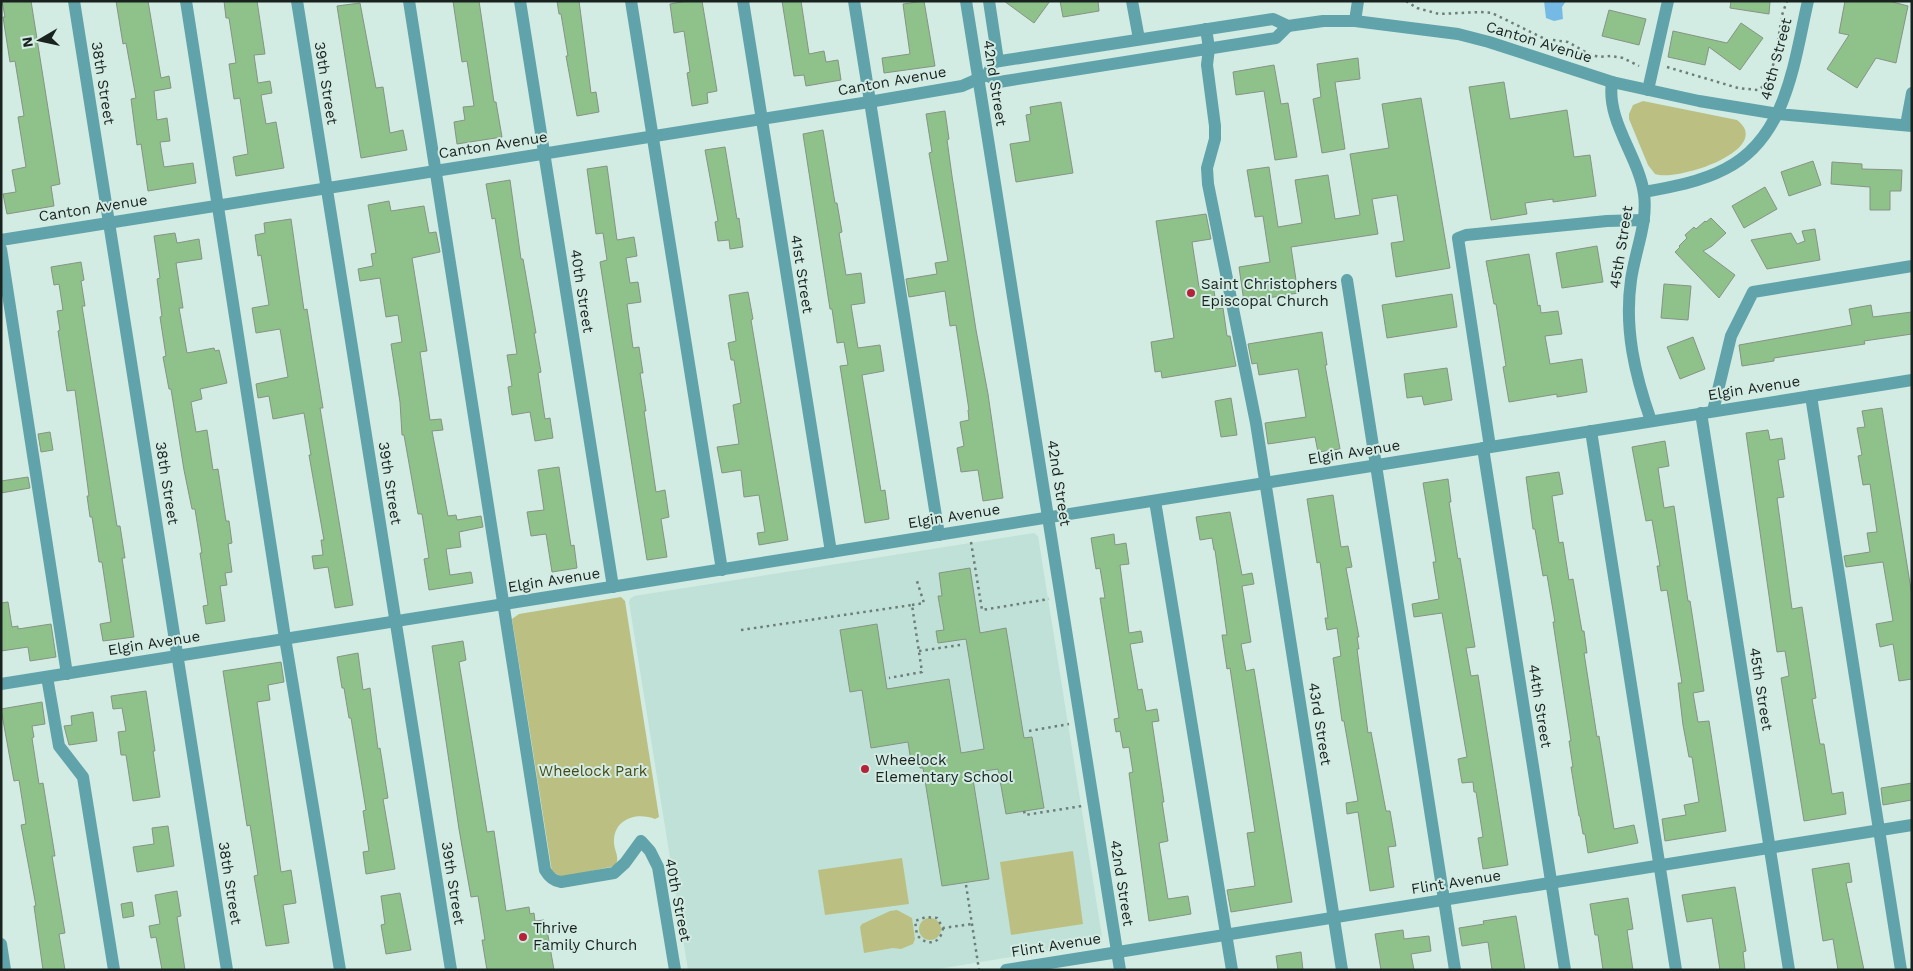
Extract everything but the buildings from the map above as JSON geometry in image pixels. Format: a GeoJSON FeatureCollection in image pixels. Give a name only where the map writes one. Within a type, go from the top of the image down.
{"type":"FeatureCollection","features":[{"type":"Feature","properties":{"kind":"street","name":"38th Street"},"geometry":{"type":"LineString","coordinates":[[74,1],[227,970]]}},
{"type":"Feature","properties":{"kind":"street"},"geometry":{"type":"LineString","coordinates":[[186,1],[340,970]]}},
{"type":"Feature","properties":{"kind":"street","name":"39th Street"},"geometry":{"type":"LineString","coordinates":[[297,1],[451,970]]}},
{"type":"Feature","properties":{"kind":"street"},"geometry":{"type":"LineString","coordinates":[[408,1],[504,604]]}},
{"type":"Feature","properties":{"kind":"street","name":"40th Street"},"geometry":{"type":"LineString","coordinates":[[520,1],[613,587]]}},
{"type":"Feature","properties":{"kind":"street"},"geometry":{"type":"LineString","coordinates":[[631,1],[722,570]]}},
{"type":"Feature","properties":{"kind":"street","name":"41st Street"},"geometry":{"type":"LineString","coordinates":[[743,1],[831,552]]}},
{"type":"Feature","properties":{"kind":"street"},"geometry":{"type":"LineString","coordinates":[[854,1],[938,535]]}},
{"type":"Feature","properties":{"kind":"street","name":"42nd Street"},"geometry":{"type":"LineString","coordinates":[[966,1],[982,77],[1048,518],[1120,970]]}},
{"type":"Feature","properties":{"kind":"street"},"geometry":{"type":"LineString","coordinates":[[982,77],[994,62],[998,61],[989,1]]}},
{"type":"Feature","properties":{"kind":"street"},"geometry":{"type":"LineString","coordinates":[[1132,1],[1138,39]]}},
{"type":"Feature","properties":{"kind":"street"},"geometry":{"type":"LineString","coordinates":[[1355,21],[1358,1]]}},
{"type":"Feature","properties":{"kind":"street"},"geometry":{"type":"LineString","coordinates":[[1648,90],[1668,1]]}},
{"type":"Feature","properties":{"kind":"street","name":"46th Street"},"geometry":{"type":"LineString","coordinates":[[1644,192],[1682,185],[1725,169],[1744,157],[1758,144],[1778,114],[1785,97],[1808,1]]}},
{"type":"Feature","properties":{"kind":"street","name":"Canton Avenue"},"geometry":{"type":"LineString","coordinates":[[998,61],[1273,18],[1288,26],[1323,21],[1355,21],[1458,34],[1489,42],[1612,82],[1698,101],[1778,114],[1909,126]]}},
{"type":"Feature","properties":{"kind":"street","name":"Canton Avenue"},"geometry":{"type":"LineString","coordinates":[[1,240],[870,102],[962,86],[982,77],[998,82],[1276,38],[1288,26]]}},
{"type":"Feature","properties":{"kind":"street","name":"43rd Street"},"geometry":{"type":"LineString","coordinates":[[1206,29],[1209,48],[1207,66],[1215,126],[1215,139],[1207,168],[1208,184],[1247,375],[1342,970]]}},
{"type":"Feature","properties":{"kind":"street","name":"45th Street"},"geometry":{"type":"LineString","coordinates":[[1612,82],[1610,93],[1613,108],[1644,192],[1644,220],[1631,278],[1628,305],[1633,362],[1651,421]]}},
{"type":"Feature","properties":{"kind":"street"},"geometry":{"type":"LineString","coordinates":[[1909,126],[1912,93]]}},
{"type":"Feature","properties":{"kind":"street","name":"44th Street"},"geometry":{"type":"LineString","coordinates":[[1565,970],[1486,448],[1458,238],[1466,235],[1587,222],[1644,220]]}},
{"type":"Feature","properties":{"kind":"street"},"geometry":{"type":"LineString","coordinates":[[1,249],[67,674]]}},
{"type":"Feature","properties":{"kind":"street"},"geometry":{"type":"LineString","coordinates":[[1707,412],[1730,336],[1753,292],[1912,266]]}},
{"type":"Feature","properties":{"kind":"street"},"geometry":{"type":"LineString","coordinates":[[1347,280],[1455,970]]}},
{"type":"Feature","properties":{"kind":"street","name":"Elgin Avenue"},"geometry":{"type":"LineString","coordinates":[[1,684],[1912,380]]}},
{"type":"Feature","properties":{"kind":"street"},"geometry":{"type":"LineString","coordinates":[[1811,396],[1902,970]]}},
{"type":"Feature","properties":{"kind":"street","name":"45th Street"},"geometry":{"type":"LineString","coordinates":[[1707,412],[1789,970]]}},
{"type":"Feature","properties":{"kind":"street"},"geometry":{"type":"LineString","coordinates":[[1591,431],[1676,970]]}},
{"type":"Feature","properties":{"kind":"street"},"geometry":{"type":"LineString","coordinates":[[1155,501],[1232,970]]}},
{"type":"Feature","properties":{"kind":"street","name":"40th Street"},"geometry":{"type":"LineString","coordinates":[[504,604],[545,870],[555,881],[561,882],[610,875],[625,863],[641,841],[650,851],[658,867],[675,970]]}},
{"type":"Feature","properties":{"kind":"street"},"geometry":{"type":"LineString","coordinates":[[47,677],[59,746],[83,777],[114,970]]}},
{"type":"Feature","properties":{"kind":"street","name":"Flint Avenue"},"geometry":{"type":"LineString","coordinates":[[1006,970],[1912,825]]}},
{"type":"Feature","properties":{"kind":"street"},"geometry":{"type":"LineString","coordinates":[[1,944],[5,970]]}},
{"type":"Feature","properties":{"kind":"path"},"geometry":{"type":"LineString","coordinates":[[1406,1],[1417,8],[1439,14],[1492,13],[1545,39],[1568,42],[1589,54],[1600,57],[1624,58],[1738,88],[1758,90],[1765,85],[1775,60],[1782,15],[1787,1]]}},
{"type":"Feature","properties":{"kind":"path"},"geometry":{"type":"LineString","coordinates":[[969,530],[982,610],[1061,597]]}},
{"type":"Feature","properties":{"kind":"path"},"geometry":{"type":"LineString","coordinates":[[741,630],[924,603],[916,578]]}},
{"type":"Feature","properties":{"kind":"path"},"geometry":{"type":"LineString","coordinates":[[889,678],[922,672],[912,605]]}},
{"type":"Feature","properties":{"kind":"path"},"geometry":{"type":"LineString","coordinates":[[919,651],[960,645]]}},
{"type":"Feature","properties":{"kind":"path"},"geometry":{"type":"LineString","coordinates":[[1029,730],[1081,723]]}},
{"type":"Feature","properties":{"kind":"path"},"geometry":{"type":"LineString","coordinates":[[1024,811],[1025,815],[1094,804]]}},
{"type":"Feature","properties":{"kind":"path"},"geometry":{"type":"LineString","coordinates":[[966,884],[979,970]]}},
{"type":"Feature","properties":{"kind":"path"},"geometry":{"type":"LineString","coordinates":[[926,917],[937,918],[943,928],[942,935],[938,940],[933,943],[926,943],[917,935],[914,921],[926,917]]}},
{"type":"Feature","properties":{"kind":"path"},"geometry":{"type":"LineString","coordinates":[[943,928],[972,924]]}},
{"type":"Feature","properties":{"kind":"shaded area","name":"Wheelock Elementary School"},"geometry":{"type":"Polygon","coordinates":[[[1034,533],[1038,536],[1102,937],[1100,941],[932,970],[688,970],[630,599],[634,596],[1034,533]]]}},
{"type":"Feature","properties":{"kind":"green space"},"geometry":{"type":"Polygon","coordinates":[[[1643,101],[1737,120],[1745,131],[1743,142],[1734,152],[1719,161],[1701,168],[1683,173],[1655,174],[1648,165],[1629,119],[1633,105],[1643,101]]]}},
{"type":"Feature","properties":{"kind":"green space","name":"Wheelock Park"},"geometry":{"type":"Polygon","coordinates":[[[621,597],[625,601],[659,817],[655,819],[642,816],[635,817],[628,819],[618,826],[614,840],[617,856],[615,866],[563,877],[552,872],[512,619],[519,614],[621,597]]]}},
{"type":"Feature","properties":{"kind":"green space"},"geometry":{"type":"Polygon","coordinates":[[[1073,851],[1083,924],[1011,935],[1000,862],[1073,851]]]}},
{"type":"Feature","properties":{"kind":"green space"},"geometry":{"type":"Polygon","coordinates":[[[902,858],[909,904],[825,915],[818,870],[902,858]]]}},
{"type":"Feature","properties":{"kind":"green space"},"geometry":{"type":"Polygon","coordinates":[[[897,910],[912,918],[915,939],[913,944],[901,949],[893,948],[864,953],[860,927],[862,924],[890,911],[897,910]]]}},
{"type":"Feature","properties":{"kind":"green space"},"geometry":{"type":"Polygon","coordinates":[[[930,918],[938,921],[941,929],[938,937],[930,940],[922,937],[919,929],[922,921],[930,918]]]}},
{"type":"Feature","properties":{"kind":"water"},"geometry":{"type":"Polygon","coordinates":[[[1544,1],[1566,1],[1562,7],[1563,19],[1554,21],[1546,18],[1544,1]]]}},
{"type":"Feature","properties":{"kind":"place","name":"Saint Christophers Episcopal Church"},"geometry":{"type":"Point","coordinates":[1191,293]}},
{"type":"Feature","properties":{"kind":"place","name":"Wheelock Elementary School"},"geometry":{"type":"Point","coordinates":[865,769]}},
{"type":"Feature","properties":{"kind":"place","name":"Thrive Family Church"},"geometry":{"type":"Point","coordinates":[523,937]}}]}
